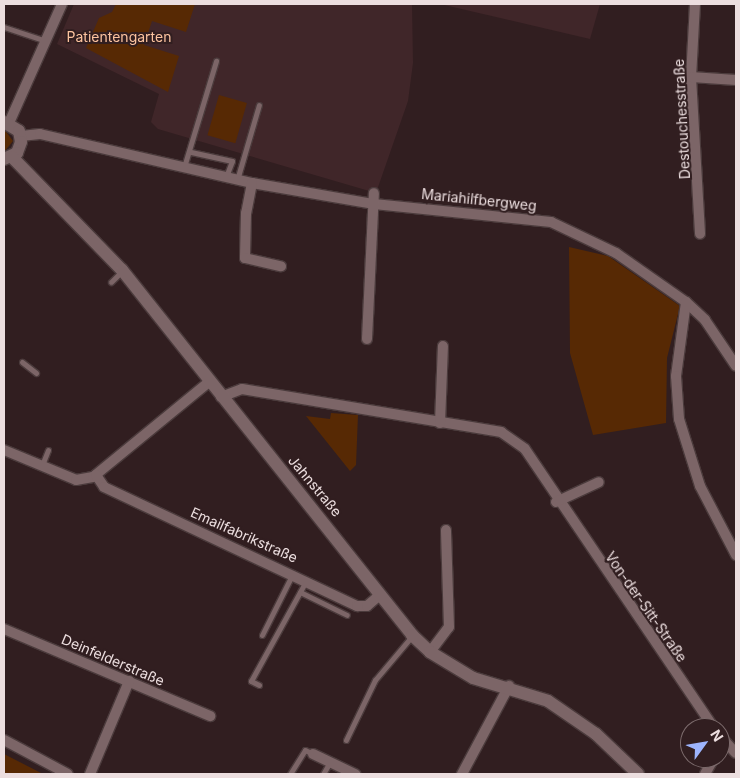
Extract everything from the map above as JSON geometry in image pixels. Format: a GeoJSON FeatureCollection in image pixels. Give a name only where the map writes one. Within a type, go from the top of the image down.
{"type":"FeatureCollection","features":[{"type":"Feature","properties":{"kind":"street"},"geometry":{"type":"LineString","coordinates":[[8,158],[20,148],[21,136],[7,122],[62,4]]}},
{"type":"Feature","properties":{"kind":"street","name":"Destouchesstraße"},"geometry":{"type":"LineString","coordinates":[[695,4],[691,77],[700,234]]}},
{"type":"Feature","properties":{"kind":"street"},"geometry":{"type":"LineString","coordinates":[[691,77],[736,80]]}},
{"type":"Feature","properties":{"kind":"street","name":"Mariahilfbergweg"},"geometry":{"type":"LineString","coordinates":[[21,136],[40,134],[252,183],[551,222],[616,254],[686,302],[705,320],[736,366]]}},
{"type":"Feature","properties":{"kind":"street","name":"Jahnstraße"},"geometry":{"type":"LineString","coordinates":[[8,158],[122,270],[209,382],[412,635],[430,652],[473,678],[509,686],[573,717],[638,774]]}},
{"type":"Feature","properties":{"kind":"street"},"geometry":{"type":"LineString","coordinates":[[252,183],[246,213],[245,258],[281,266]]}},
{"type":"Feature","properties":{"kind":"street"},"geometry":{"type":"LineString","coordinates":[[367,340],[374,199]]}},
{"type":"Feature","properties":{"kind":"street"},"geometry":{"type":"LineString","coordinates":[[686,302],[676,376],[679,419],[700,486],[736,555]]}},
{"type":"Feature","properties":{"kind":"street"},"geometry":{"type":"LineString","coordinates":[[440,422],[444,346]]}},
{"type":"Feature","properties":{"kind":"street"},"geometry":{"type":"LineString","coordinates":[[4,450],[76,480],[96,475],[209,382]]}},
{"type":"Feature","properties":{"kind":"street","name":"Von-der-Sitt-Straße"},"geometry":{"type":"LineString","coordinates":[[221,397],[242,388],[501,432],[525,449],[556,502],[707,718]]}},
{"type":"Feature","properties":{"kind":"street","name":"Emailfabrikstraße"},"geometry":{"type":"LineString","coordinates":[[96,475],[104,487],[294,572],[363,607],[381,594]]}},
{"type":"Feature","properties":{"kind":"street"},"geometry":{"type":"LineString","coordinates":[[556,502],[600,482]]}},
{"type":"Feature","properties":{"kind":"street"},"geometry":{"type":"LineString","coordinates":[[430,652],[449,627],[446,530]]}},
{"type":"Feature","properties":{"kind":"street","name":"Deinfelderstraße"},"geometry":{"type":"LineString","coordinates":[[4,629],[210,716]]}},
{"type":"Feature","properties":{"kind":"street"},"geometry":{"type":"LineString","coordinates":[[90,774],[129,681]]}},
{"type":"Feature","properties":{"kind":"street"},"geometry":{"type":"LineString","coordinates":[[462,774],[509,686]]}},
{"type":"Feature","properties":{"kind":"street"},"geometry":{"type":"LineString","coordinates":[[4,740],[68,774]]}},
{"type":"Feature","properties":{"kind":"street"},"geometry":{"type":"LineString","coordinates":[[313,754],[355,774]]}},
{"type":"Feature","properties":{"kind":"lane"},"geometry":{"type":"LineString","coordinates":[[4,27],[46,41]]}},
{"type":"Feature","properties":{"kind":"lane"},"geometry":{"type":"LineString","coordinates":[[183,168],[191,152],[216,61]]}},
{"type":"Feature","properties":{"kind":"lane"},"geometry":{"type":"LineString","coordinates":[[237,180],[260,105]]}},
{"type":"Feature","properties":{"kind":"lane"},"geometry":{"type":"LineString","coordinates":[[191,152],[232,160],[226,177]]}},
{"type":"Feature","properties":{"kind":"lane"},"geometry":{"type":"LineString","coordinates":[[111,282],[122,270]]}},
{"type":"Feature","properties":{"kind":"lane"},"geometry":{"type":"LineString","coordinates":[[22,362],[36,373]]}},
{"type":"Feature","properties":{"kind":"lane"},"geometry":{"type":"LineString","coordinates":[[42,466],[48,450]]}},
{"type":"Feature","properties":{"kind":"lane"},"geometry":{"type":"LineString","coordinates":[[262,635],[294,572]]}},
{"type":"Feature","properties":{"kind":"lane"},"geometry":{"type":"LineString","coordinates":[[259,685],[251,681],[308,579]]}},
{"type":"Feature","properties":{"kind":"lane"},"geometry":{"type":"LineString","coordinates":[[300,592],[347,616]]}},
{"type":"Feature","properties":{"kind":"lane"},"geometry":{"type":"LineString","coordinates":[[346,740],[375,680],[412,635]]}},
{"type":"Feature","properties":{"kind":"lane"},"geometry":{"type":"LineString","coordinates":[[290,774],[305,750],[313,754]]}},
{"type":"Feature","properties":{"kind":"lane"},"geometry":{"type":"LineString","coordinates":[[323,774],[331,762]]}},
{"type":"Feature","properties":{"kind":"shaded area"},"geometry":{"type":"Polygon","coordinates":[[[74,4],[412,4],[413,63],[408,101],[376,193],[158,129],[151,122],[159,94],[57,44],[74,4]]]}},
{"type":"Feature","properties":{"kind":"shaded area"},"geometry":{"type":"Polygon","coordinates":[[[440,4],[600,4],[590,39],[440,4]]]}},
{"type":"Feature","properties":{"kind":"green space","name":"Patientengarten"},"geometry":{"type":"Polygon","coordinates":[[[116,4],[195,4],[186,32],[152,21],[144,45],[179,56],[168,92],[86,48],[99,18],[112,12],[116,4]]]}},
{"type":"Feature","properties":{"kind":"green space"},"geometry":{"type":"Polygon","coordinates":[[[219,95],[247,103],[235,143],[207,135],[219,95]]]}},
{"type":"Feature","properties":{"kind":"green space"},"geometry":{"type":"Polygon","coordinates":[[[4,129],[13,141],[4,152],[4,129]]]}},
{"type":"Feature","properties":{"kind":"green space"},"geometry":{"type":"Polygon","coordinates":[[[569,247],[608,256],[680,306],[667,358],[666,423],[593,435],[570,353],[569,247]]]}},
{"type":"Feature","properties":{"kind":"green space"},"geometry":{"type":"Polygon","coordinates":[[[331,413],[358,415],[356,465],[350,471],[306,416],[330,419],[331,413]]]}},
{"type":"Feature","properties":{"kind":"green space"},"geometry":{"type":"Polygon","coordinates":[[[4,754],[43,774],[4,774],[4,754]]]}}]}
